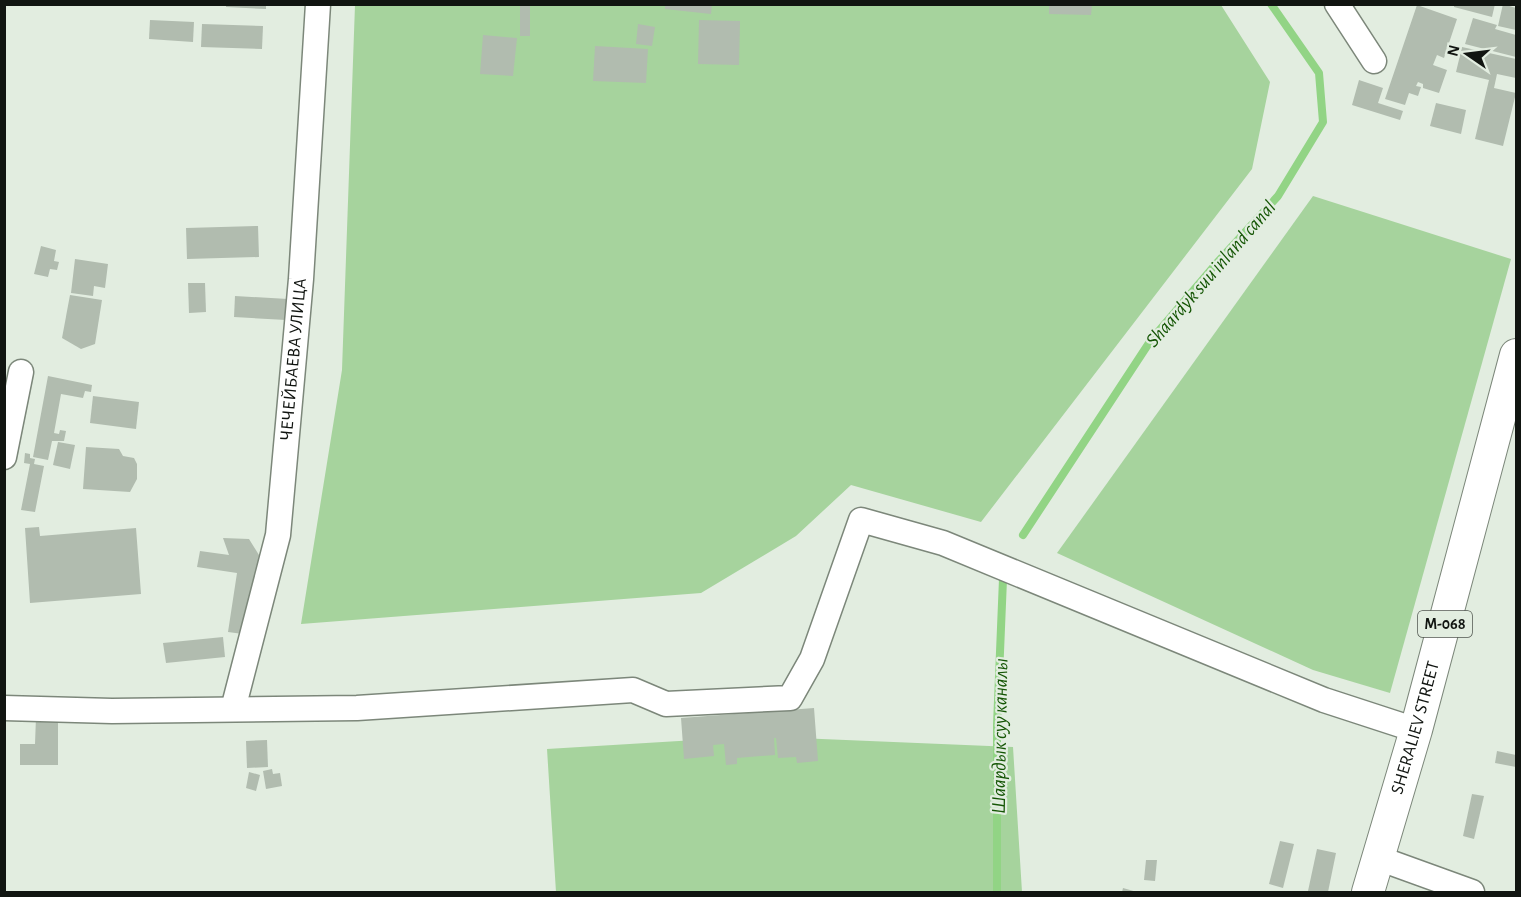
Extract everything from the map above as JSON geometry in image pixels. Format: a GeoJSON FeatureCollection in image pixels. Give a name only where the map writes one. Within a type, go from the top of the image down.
{"type":"FeatureCollection","features":[{"type":"Feature","properties":{"kind":"main road","name":"SHERALIEV STREET"},"geometry":{"type":"LineString","coordinates":[[1368,892],[1416,730],[1516,355]]}},
{"type":"Feature","properties":{"kind":"street","name":"ЧЕЧЕЙБАЕВА УЛИЦА"},"geometry":{"type":"LineString","coordinates":[[233,709],[278,534],[301,279],[318,4]]}},
{"type":"Feature","properties":{"kind":"street"},"geometry":{"type":"LineString","coordinates":[[1337,4],[1374,61]]}},
{"type":"Feature","properties":{"kind":"street"},"geometry":{"type":"LineString","coordinates":[[4,457],[21,372]]}},
{"type":"Feature","properties":{"kind":"street"},"geometry":{"type":"LineString","coordinates":[[4,708],[112,711],[357,708],[633,690],[666,704],[790,698],[812,659],[861,520],[943,543],[1324,700],[1416,730]]}},
{"type":"Feature","properties":{"kind":"street"},"geometry":{"type":"LineString","coordinates":[[1378,858],[1472,892]]}},
{"type":"Feature","properties":{"kind":"green space"},"geometry":{"type":"Polygon","coordinates":[[[355,5],[1221,5],[1270,82],[1252,169],[981,522],[851,485],[796,536],[701,593],[301,624],[342,370],[355,5]]]}},
{"type":"Feature","properties":{"kind":"green space"},"geometry":{"type":"Polygon","coordinates":[[[1313,196],[1511,259],[1390,693],[1313,670],[1057,553],[1313,196]]]}},
{"type":"Feature","properties":{"kind":"green space"},"geometry":{"type":"Polygon","coordinates":[[[727,735],[1013,747],[1022,892],[556,892],[547,749],[712,739],[727,735]]]}},
{"type":"Feature","properties":{"kind":"building"},"geometry":{"type":"Polygon","coordinates":[[[226,4],[266,4],[266,9],[226,7],[226,4]]]}},
{"type":"Feature","properties":{"kind":"building"},"geometry":{"type":"Polygon","coordinates":[[[520,4],[530,4],[530,36],[520,36],[520,4]]]}},
{"type":"Feature","properties":{"kind":"building"},"geometry":{"type":"Polygon","coordinates":[[[665,4],[712,4],[711,14],[665,9],[665,4]]]}},
{"type":"Feature","properties":{"kind":"building"},"geometry":{"type":"Polygon","coordinates":[[[1454,4],[1495,4],[1492,17],[1454,7],[1454,4]]]}},
{"type":"Feature","properties":{"kind":"building"},"geometry":{"type":"Polygon","coordinates":[[[1503,4],[1516,8],[1516,30],[1498,26],[1503,4]]]}},
{"type":"Feature","properties":{"kind":"building"},"geometry":{"type":"Polygon","coordinates":[[[1049,5],[1092,5],[1091,15],[1049,14],[1049,5]]]}},
{"type":"Feature","properties":{"kind":"building"},"geometry":{"type":"Polygon","coordinates":[[[1417,5],[1457,19],[1444,58],[1437,55],[1433,65],[1447,70],[1439,93],[1423,88],[1423,84],[1418,82],[1416,86],[1421,87],[1418,96],[1409,93],[1405,105],[1385,99],[1417,5]]]}},
{"type":"Feature","properties":{"kind":"building"},"geometry":{"type":"Polygon","coordinates":[[[1473,18],[1497,25],[1495,29],[1516,35],[1516,57],[1465,44],[1473,18]]]}},
{"type":"Feature","properties":{"kind":"building"},"geometry":{"type":"Polygon","coordinates":[[[150,20],[194,22],[193,42],[149,39],[150,20]]]}},
{"type":"Feature","properties":{"kind":"building"},"geometry":{"type":"Polygon","coordinates":[[[699,20],[740,21],[739,65],[698,64],[699,20]]]}},
{"type":"Feature","properties":{"kind":"building"},"geometry":{"type":"Polygon","coordinates":[[[202,24],[263,26],[262,49],[201,47],[202,24]]]}},
{"type":"Feature","properties":{"kind":"building"},"geometry":{"type":"Polygon","coordinates":[[[638,24],[655,27],[652,46],[636,44],[638,24]]]}},
{"type":"Feature","properties":{"kind":"building"},"geometry":{"type":"Polygon","coordinates":[[[483,35],[517,38],[513,76],[480,74],[483,35]]]}},
{"type":"Feature","properties":{"kind":"building"},"geometry":{"type":"Polygon","coordinates":[[[595,46],[648,49],[646,83],[593,81],[595,46]]]}},
{"type":"Feature","properties":{"kind":"building"},"geometry":{"type":"Polygon","coordinates":[[[1462,47],[1516,59],[1516,78],[1497,74],[1494,88],[1516,93],[1503,146],[1475,139],[1489,80],[1456,72],[1462,47]]]}},
{"type":"Feature","properties":{"kind":"building"},"geometry":{"type":"Polygon","coordinates":[[[1359,80],[1383,88],[1378,103],[1403,111],[1400,120],[1352,105],[1359,80]]]}},
{"type":"Feature","properties":{"kind":"building"},"geometry":{"type":"Polygon","coordinates":[[[1436,103],[1466,110],[1461,134],[1430,126],[1436,103]]]}},
{"type":"Feature","properties":{"kind":"building"},"geometry":{"type":"Polygon","coordinates":[[[258,226],[259,257],[187,259],[186,228],[258,226]]]}},
{"type":"Feature","properties":{"kind":"building"},"geometry":{"type":"Polygon","coordinates":[[[41,246],[56,250],[54,261],[59,262],[57,270],[50,269],[48,277],[34,274],[41,246]]]}},
{"type":"Feature","properties":{"kind":"building"},"geometry":{"type":"Polygon","coordinates":[[[75,259],[108,264],[105,288],[94,286],[93,296],[71,293],[75,259]]]}},
{"type":"Feature","properties":{"kind":"building"},"geometry":{"type":"Polygon","coordinates":[[[188,283],[205,283],[206,312],[189,313],[188,283]]]}},
{"type":"Feature","properties":{"kind":"building"},"geometry":{"type":"Polygon","coordinates":[[[70,295],[102,300],[95,344],[81,349],[62,338],[70,295]]]}},
{"type":"Feature","properties":{"kind":"building"},"geometry":{"type":"Polygon","coordinates":[[[235,296],[288,299],[286,320],[234,317],[235,296]]]}},
{"type":"Feature","properties":{"kind":"building"},"geometry":{"type":"Polygon","coordinates":[[[48,376],[92,385],[91,392],[85,391],[83,398],[61,394],[54,433],[59,434],[60,430],[66,431],[64,441],[52,441],[48,460],[33,457],[48,376]]]}},
{"type":"Feature","properties":{"kind":"building"},"geometry":{"type":"Polygon","coordinates":[[[93,396],[139,402],[136,429],[90,423],[93,396]]]}},
{"type":"Feature","properties":{"kind":"building"},"geometry":{"type":"Polygon","coordinates":[[[58,442],[75,445],[70,469],[53,465],[58,442]]]}},
{"type":"Feature","properties":{"kind":"building"},"geometry":{"type":"Polygon","coordinates":[[[86,447],[119,449],[123,456],[134,458],[137,464],[137,479],[130,492],[83,489],[86,447]]]}},
{"type":"Feature","properties":{"kind":"building"},"geometry":{"type":"Polygon","coordinates":[[[25,453],[35,459],[34,464],[44,466],[35,512],[21,510],[30,464],[24,463],[25,453]]]}},
{"type":"Feature","properties":{"kind":"building"},"geometry":{"type":"Polygon","coordinates":[[[39,527],[40,536],[136,528],[141,594],[30,603],[25,528],[39,527]]]}},
{"type":"Feature","properties":{"kind":"building"},"geometry":{"type":"Polygon","coordinates":[[[223,538],[249,539],[259,555],[255,610],[243,634],[228,632],[237,573],[197,567],[200,551],[229,555],[223,538]]]}},
{"type":"Feature","properties":{"kind":"building"},"geometry":{"type":"Polygon","coordinates":[[[223,637],[225,657],[166,663],[163,643],[223,637]]]}},
{"type":"Feature","properties":{"kind":"building"},"geometry":{"type":"Polygon","coordinates":[[[814,708],[818,761],[797,763],[796,757],[778,758],[776,738],[774,738],[775,755],[737,758],[737,764],[726,765],[724,744],[713,745],[714,756],[684,759],[681,718],[814,708]]]}},
{"type":"Feature","properties":{"kind":"building"},"geometry":{"type":"Polygon","coordinates":[[[36,717],[58,717],[58,765],[20,765],[20,744],[35,744],[36,717]]]}},
{"type":"Feature","properties":{"kind":"building"},"geometry":{"type":"Polygon","coordinates":[[[267,740],[268,767],[247,768],[246,741],[267,740]]]}},
{"type":"Feature","properties":{"kind":"building"},"geometry":{"type":"Polygon","coordinates":[[[1497,751],[1516,755],[1516,767],[1495,763],[1497,751]]]}},
{"type":"Feature","properties":{"kind":"building"},"geometry":{"type":"Polygon","coordinates":[[[272,769],[273,774],[280,773],[282,786],[266,789],[263,771],[272,769]]]}},
{"type":"Feature","properties":{"kind":"building"},"geometry":{"type":"Polygon","coordinates":[[[249,772],[260,775],[256,791],[246,788],[249,772]]]}},
{"type":"Feature","properties":{"kind":"building"},"geometry":{"type":"Polygon","coordinates":[[[1472,794],[1484,796],[1474,839],[1463,836],[1472,794]]]}},
{"type":"Feature","properties":{"kind":"building"},"geometry":{"type":"Polygon","coordinates":[[[1280,841],[1294,844],[1283,888],[1269,884],[1280,841]]]}},
{"type":"Feature","properties":{"kind":"building"},"geometry":{"type":"Polygon","coordinates":[[[1317,849],[1336,853],[1328,892],[1308,891],[1317,849]]]}},
{"type":"Feature","properties":{"kind":"building"},"geometry":{"type":"Polygon","coordinates":[[[1146,860],[1157,860],[1155,881],[1144,880],[1146,860]]]}},
{"type":"Feature","properties":{"kind":"building"},"geometry":{"type":"Polygon","coordinates":[[[1123,888],[1137,892],[1122,892],[1123,888]]]}},
{"type":"Feature","properties":{"kind":"waterway","name":"Shaardyk suu inland canal"},"geometry":{"type":"LineString","coordinates":[[1023,535],[1151,340],[1278,196],[1323,122],[1319,73],[1271,4]]}},
{"type":"Feature","properties":{"kind":"waterway","name":"Шаардык суу каналы"},"geometry":{"type":"LineString","coordinates":[[997,892],[997,725],[1003,579]]}}]}
